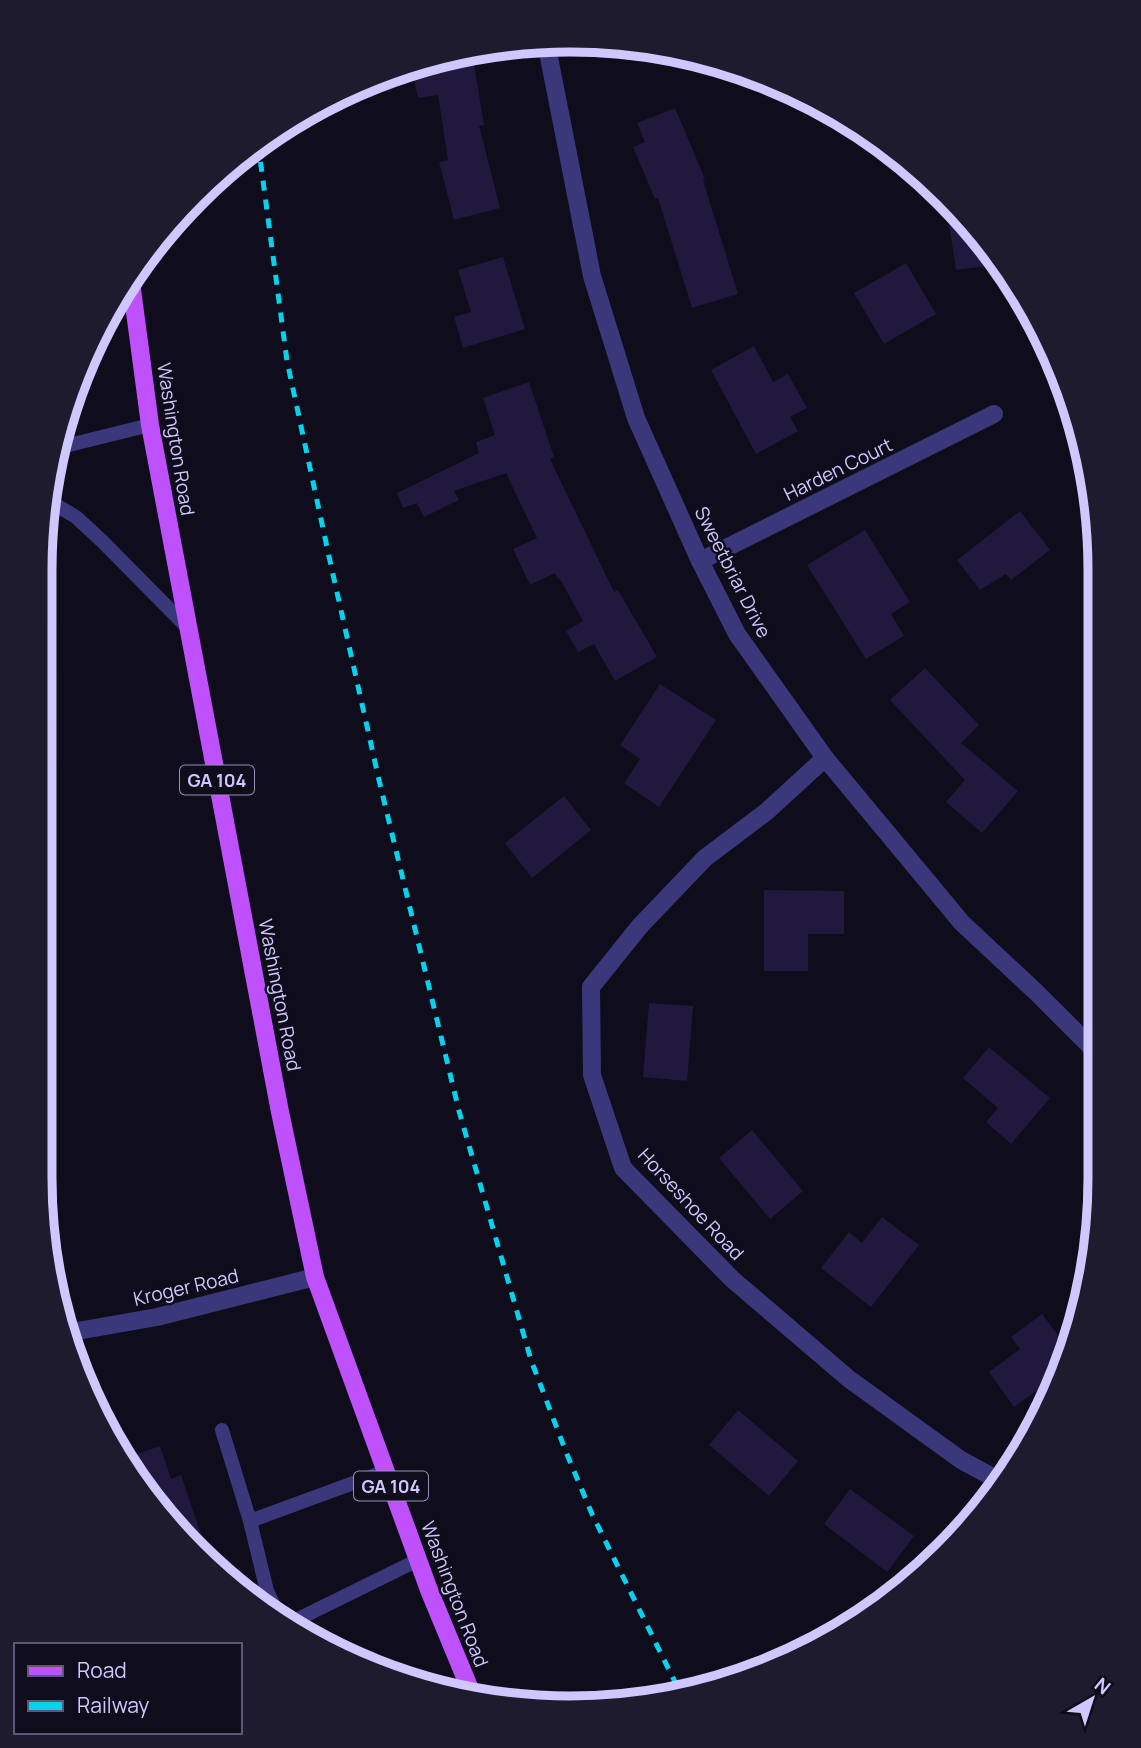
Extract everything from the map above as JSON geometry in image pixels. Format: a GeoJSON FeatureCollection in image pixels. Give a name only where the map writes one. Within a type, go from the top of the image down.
{"type":"FeatureCollection","features":[{"type":"Feature","properties":{"kind":"main road","name":"Washington Road"},"geometry":{"type":"LineString","coordinates":[[133,294],[150,425],[275,1086],[315,1277],[429,1590],[469,1686]]}},
{"type":"Feature","properties":{"kind":"street","name":"Sweetbriar Drive"},"geometry":{"type":"LineString","coordinates":[[548,53],[592,276],[636,418],[700,561],[737,634],[825,758],[962,922],[1088,1044]]}},
{"type":"Feature","properties":{"kind":"street","name":"Harden Court"},"geometry":{"type":"LineString","coordinates":[[700,561],[994,414]]}},
{"type":"Feature","properties":{"kind":"street","name":"Horseshoe Road"},"geometry":{"type":"LineString","coordinates":[[825,758],[766,812],[705,858],[640,926],[591,987],[592,1075],[624,1168],[732,1279],[849,1378],[961,1460],[992,1477]]}},
{"type":"Feature","properties":{"kind":"street","name":"Kroger Road"},"geometry":{"type":"LineString","coordinates":[[76,1331],[157,1317],[315,1277]]}},
{"type":"Feature","properties":{"kind":"lane"},"geometry":{"type":"LineString","coordinates":[[68,445],[150,425]]}},
{"type":"Feature","properties":{"kind":"lane"},"geometry":{"type":"LineString","coordinates":[[57,505],[76,517],[102,541],[188,628]]}},
{"type":"Feature","properties":{"kind":"lane"},"geometry":{"type":"LineString","coordinates":[[222,1430],[271,1599]]}},
{"type":"Feature","properties":{"kind":"lane"},"geometry":{"type":"LineString","coordinates":[[250,1521],[386,1471]]}},
{"type":"Feature","properties":{"kind":"lane"},"geometry":{"type":"LineString","coordinates":[[299,1618],[418,1560]]}},
{"type":"Feature","properties":{"kind":"lane"},"geometry":{"type":"LineString","coordinates":[[263,1593],[267,1591]]}},
{"type":"Feature","properties":{"kind":"building"},"geometry":{"type":"Polygon","coordinates":[[[474,61],[484,125],[479,126],[500,208],[454,220],[439,162],[448,160],[438,95],[418,98],[413,77],[474,61]]]}},
{"type":"Feature","properties":{"kind":"building"},"geometry":{"type":"Polygon","coordinates":[[[675,108],[705,179],[703,180],[738,294],[692,308],[658,198],[655,199],[633,147],[645,142],[637,123],[675,108]]]}},
{"type":"Feature","properties":{"kind":"building"},"geometry":{"type":"Polygon","coordinates":[[[955,223],[989,266],[956,270],[949,224],[955,223]]]}},
{"type":"Feature","properties":{"kind":"building"},"geometry":{"type":"Polygon","coordinates":[[[503,257],[525,329],[463,348],[454,317],[471,312],[458,270],[503,257]]]}},
{"type":"Feature","properties":{"kind":"building"},"geometry":{"type":"Polygon","coordinates":[[[906,263],[936,314],[884,344],[854,293],[906,263]]]}},
{"type":"Feature","properties":{"kind":"building"},"geometry":{"type":"Polygon","coordinates":[[[754,346],[773,382],[788,374],[807,408],[790,417],[798,431],[756,454],[711,370],[754,346]]]}},
{"type":"Feature","properties":{"kind":"building"},"geometry":{"type":"Polygon","coordinates":[[[529,382],[554,457],[550,459],[614,592],[618,590],[657,657],[615,681],[594,644],[578,652],[566,631],[583,621],[555,573],[530,585],[513,549],[537,538],[506,473],[454,491],[459,500],[424,517],[417,503],[403,508],[397,493],[479,453],[476,442],[495,435],[483,398],[529,382]]]}},
{"type":"Feature","properties":{"kind":"building"},"geometry":{"type":"Polygon","coordinates":[[[1020,511],[1050,550],[1011,580],[1006,574],[980,590],[957,560],[1020,511]]]}},
{"type":"Feature","properties":{"kind":"building"},"geometry":{"type":"Polygon","coordinates":[[[865,530],[910,602],[891,614],[904,636],[866,659],[807,565],[865,530]]]}},
{"type":"Feature","properties":{"kind":"building"},"geometry":{"type":"Polygon","coordinates":[[[925,668],[979,725],[961,743],[1018,791],[982,833],[946,802],[965,780],[890,700],[925,668]]]}},
{"type":"Feature","properties":{"kind":"building"},"geometry":{"type":"Polygon","coordinates":[[[660,684],[716,720],[659,807],[624,783],[640,759],[620,745],[660,684]]]}},
{"type":"Feature","properties":{"kind":"building"},"geometry":{"type":"Polygon","coordinates":[[[564,796],[591,830],[532,878],[505,843],[564,796]]]}},
{"type":"Feature","properties":{"kind":"building"},"geometry":{"type":"Polygon","coordinates":[[[764,890],[844,891],[844,934],[808,934],[808,971],[764,971],[764,890]]]}},
{"type":"Feature","properties":{"kind":"building"},"geometry":{"type":"Polygon","coordinates":[[[649,1003],[693,1006],[687,1081],[643,1077],[649,1003]]]}},
{"type":"Feature","properties":{"kind":"building"},"geometry":{"type":"Polygon","coordinates":[[[989,1047],[1050,1098],[1011,1144],[986,1122],[998,1108],[963,1078],[989,1047]]]}},
{"type":"Feature","properties":{"kind":"building"},"geometry":{"type":"Polygon","coordinates":[[[752,1130],[803,1191],[770,1219],[719,1158],[752,1130]]]}},
{"type":"Feature","properties":{"kind":"building"},"geometry":{"type":"Polygon","coordinates":[[[882,1217],[919,1245],[871,1307],[821,1268],[849,1232],[862,1243],[882,1217]]]}},
{"type":"Feature","properties":{"kind":"building"},"geometry":{"type":"Polygon","coordinates":[[[1042,1314],[1062,1341],[1045,1385],[1014,1407],[989,1372],[1020,1349],[1011,1337],[1042,1314]]]}},
{"type":"Feature","properties":{"kind":"building"},"geometry":{"type":"Polygon","coordinates":[[[738,1410],[798,1461],[769,1496],[709,1445],[738,1410]]]}},
{"type":"Feature","properties":{"kind":"building"},"geometry":{"type":"Polygon","coordinates":[[[160,1446],[171,1479],[181,1475],[205,1545],[160,1493],[134,1455],[160,1446]]]}},
{"type":"Feature","properties":{"kind":"building"},"geometry":{"type":"Polygon","coordinates":[[[850,1489],[914,1536],[887,1572],[824,1524],[850,1489]]]}},
{"type":"Feature","properties":{"kind":"railway"},"geometry":{"type":"LineString","coordinates":[[260,157],[287,361],[379,780],[459,1111],[531,1360],[592,1514],[676,1685]]}}]}
